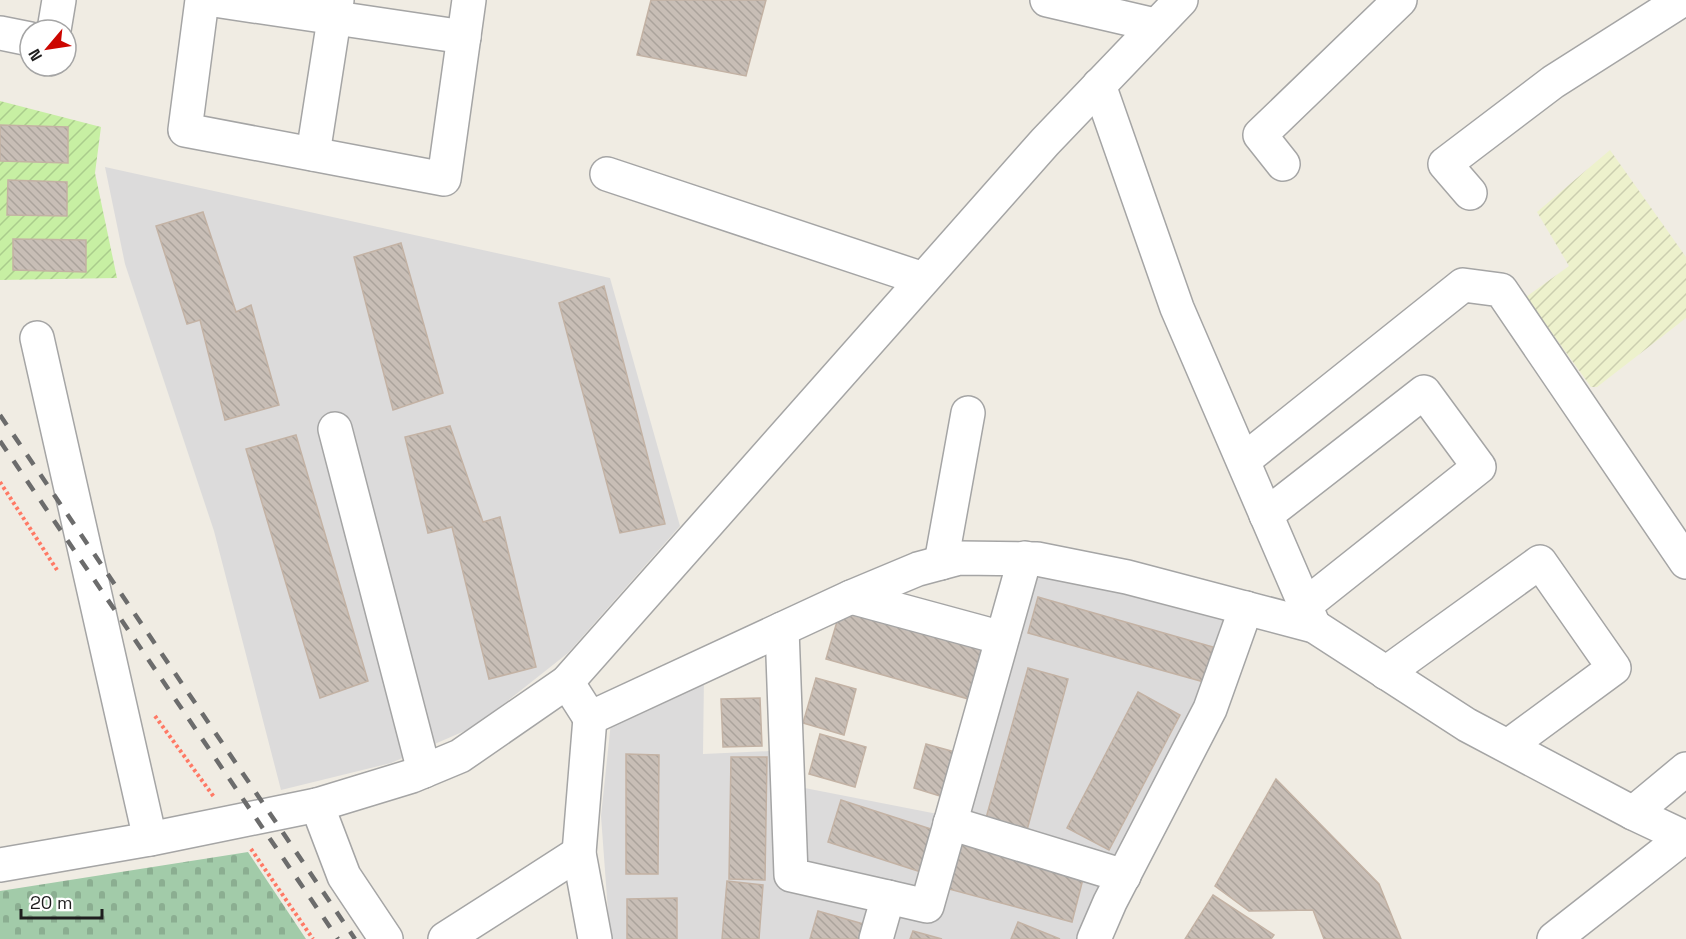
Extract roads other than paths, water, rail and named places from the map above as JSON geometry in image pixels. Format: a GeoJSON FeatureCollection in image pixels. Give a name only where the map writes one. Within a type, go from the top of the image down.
{"type":"FeatureCollection","features":[{"type":"Feature","properties":{"kind":"street"},"geometry":{"type":"LineString","coordinates":[[56,18],[59,0]]}},
{"type":"Feature","properties":{"kind":"street"},"geometry":{"type":"LineString","coordinates":[[202,0],[184,130],[444,178],[469,0]]}},
{"type":"Feature","properties":{"kind":"street"},"geometry":{"type":"LineString","coordinates":[[214,0],[336,9],[464,37]]}},
{"type":"Feature","properties":{"kind":"street"},"geometry":{"type":"LineString","coordinates":[[1047,0],[1155,25]]}},
{"type":"Feature","properties":{"kind":"street"},"geometry":{"type":"LineString","coordinates":[[0,865],[150,839],[317,805],[424,771],[460,756],[567,682],[1045,142],[1181,0]]}},
{"type":"Feature","properties":{"kind":"street"},"geometry":{"type":"LineString","coordinates":[[1283,164],[1260,135],[1400,0]]}},
{"type":"Feature","properties":{"kind":"street"},"geometry":{"type":"LineString","coordinates":[[1470,194],[1445,164],[1553,82],[1682,0]]}},
{"type":"Feature","properties":{"kind":"street"},"geometry":{"type":"LineString","coordinates":[[313,154],[336,9]]}},
{"type":"Feature","properties":{"kind":"street"},"geometry":{"type":"LineString","coordinates":[[0,33],[18,37]]}},
{"type":"Feature","properties":{"kind":"street"},"geometry":{"type":"LineString","coordinates":[[1099,85],[1177,308],[1309,616]]}},
{"type":"Feature","properties":{"kind":"street"},"geometry":{"type":"LineString","coordinates":[[608,174],[923,279]]}},
{"type":"Feature","properties":{"kind":"street"},"geometry":{"type":"LineString","coordinates":[[1244,460],[1463,285],[1501,290],[1686,562]]}},
{"type":"Feature","properties":{"kind":"street"},"geometry":{"type":"LineString","coordinates":[[37,338],[150,839]]}},
{"type":"Feature","properties":{"kind":"street"},"geometry":{"type":"LineString","coordinates":[[1266,515],[1425,392],[1479,467],[1309,616]]}},
{"type":"Feature","properties":{"kind":"street"},"geometry":{"type":"LineString","coordinates":[[941,563],[968,413]]}},
{"type":"Feature","properties":{"kind":"street"},"geometry":{"type":"LineString","coordinates":[[335,429],[424,771]]}},
{"type":"Feature","properties":{"kind":"street"},"geometry":{"type":"LineString","coordinates":[[590,718],[851,597],[918,569],[959,558],[1025,558],[1126,577],[1246,608],[1309,616],[1386,673],[1467,725],[1634,813],[1685,837],[1554,939]]}},
{"type":"Feature","properties":{"kind":"street"},"geometry":{"type":"LineString","coordinates":[[782,629],[791,875],[927,906],[1025,558]]}},
{"type":"Feature","properties":{"kind":"street"},"geometry":{"type":"LineString","coordinates":[[1386,673],[1540,562],[1614,668],[1508,746]]}},
{"type":"Feature","properties":{"kind":"street"},"geometry":{"type":"LineString","coordinates":[[851,597],[1002,638]]}},
{"type":"Feature","properties":{"kind":"street"},"geometry":{"type":"LineString","coordinates":[[1094,939],[1210,709],[1246,608]]}},
{"type":"Feature","properties":{"kind":"street"},"geometry":{"type":"LineString","coordinates":[[567,682],[590,718],[579,853],[595,939]]}},
{"type":"Feature","properties":{"kind":"street"},"geometry":{"type":"LineString","coordinates":[[1634,813],[1686,769]]}},
{"type":"Feature","properties":{"kind":"street"},"geometry":{"type":"LineString","coordinates":[[317,805],[344,876],[386,939]]}},
{"type":"Feature","properties":{"kind":"street"},"geometry":{"type":"LineString","coordinates":[[950,823],[1124,876]]}},
{"type":"Feature","properties":{"kind":"street"},"geometry":{"type":"LineString","coordinates":[[445,939],[579,853]]}},
{"type":"Feature","properties":{"kind":"street"},"geometry":{"type":"LineString","coordinates":[[876,939],[888,897]]}},
{"type":"Feature","properties":{"kind":"railway"},"geometry":{"type":"LineString","coordinates":[[0,415],[355,939]]}},
{"type":"Feature","properties":{"kind":"railway"},"geometry":{"type":"LineString","coordinates":[[0,441],[338,939]]}}]}
